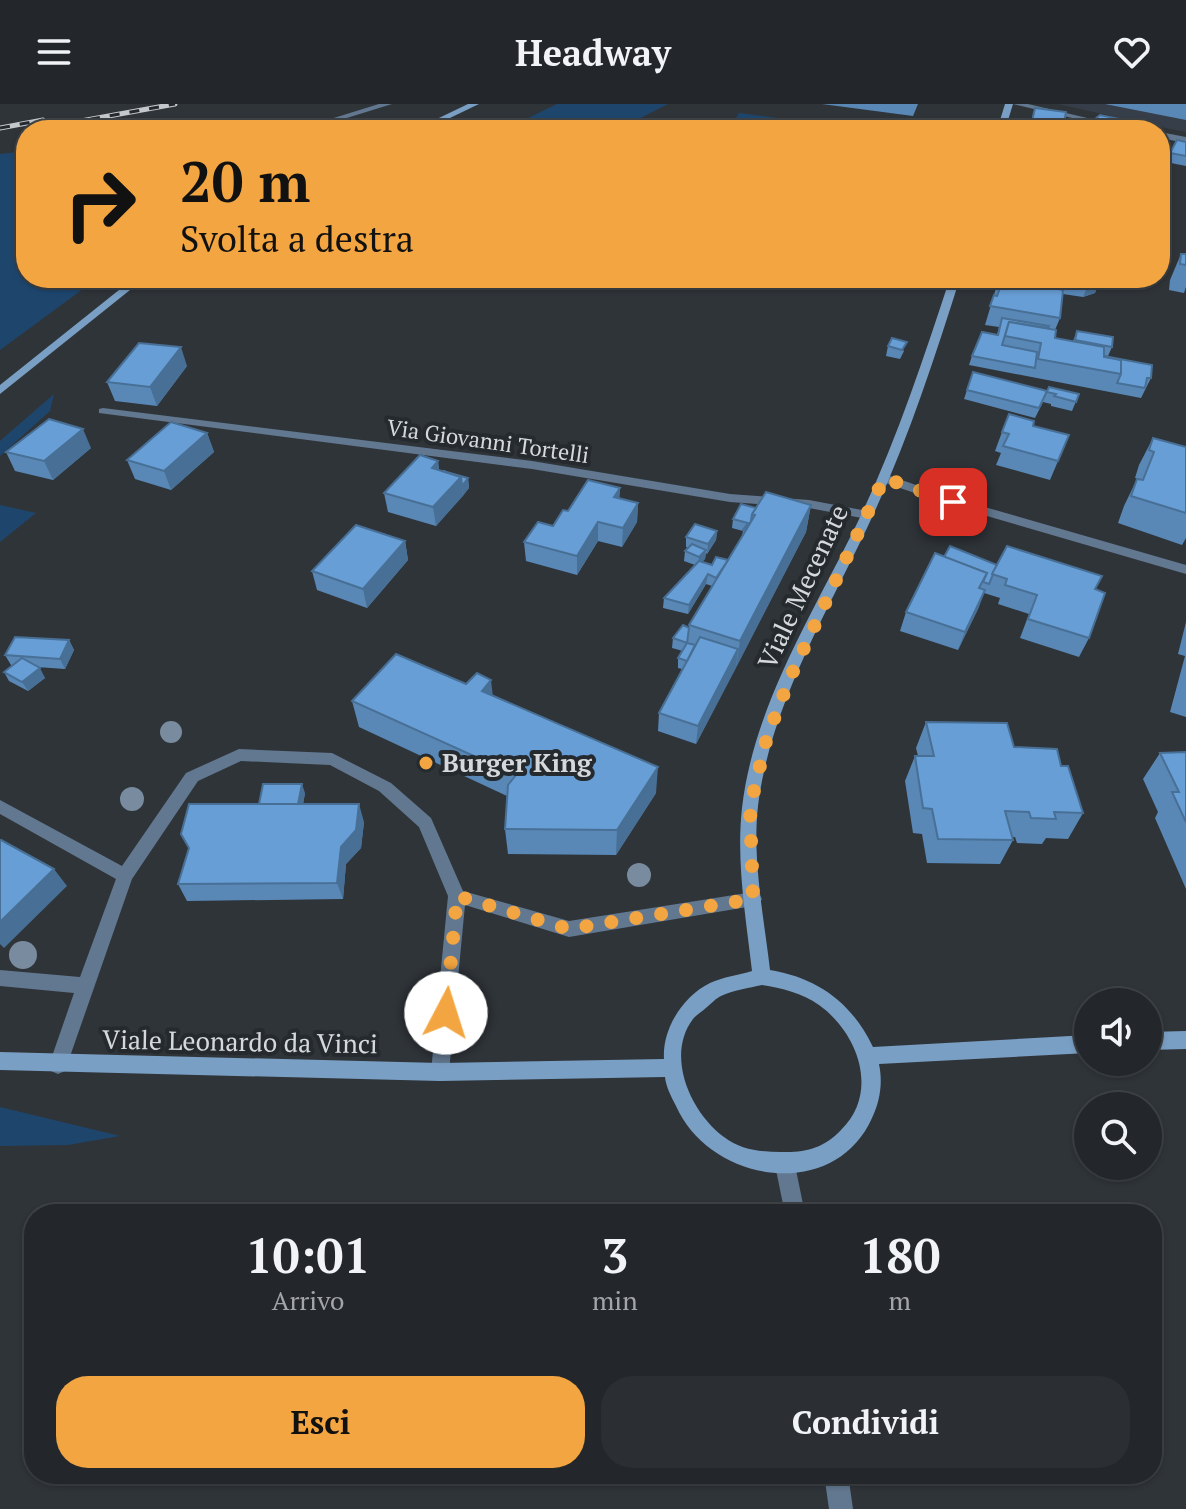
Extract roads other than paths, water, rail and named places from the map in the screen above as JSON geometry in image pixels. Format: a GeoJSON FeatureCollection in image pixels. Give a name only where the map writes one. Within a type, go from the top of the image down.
{"type":"FeatureCollection","features":[{"type":"Feature","properties":{"kind":"main road"},"geometry":{"type":"LineString","coordinates":[[440,120],[475,104]]}},
{"type":"Feature","properties":{"kind":"main road"},"geometry":{"type":"LineString","coordinates":[[0,391],[128,288]]}},
{"type":"Feature","properties":{"kind":"main road","name":"Viale Mecenate"},"geometry":{"type":"LineString","coordinates":[[762,977],[753,899],[750,807],[767,737],[790,678],[884,478],[918,394],[952,288]]}},
{"type":"Feature","properties":{"kind":"main road"},"geometry":{"type":"LineString","coordinates":[[0,376],[65,339]]}},
{"type":"Feature","properties":{"kind":"main road"},"geometry":{"type":"LineString","coordinates":[[762,977],[790,981],[816,991],[839,1008],[857,1031],[868,1056],[871,1082],[867,1106],[855,1129],[837,1148],[813,1160],[785,1165],[757,1162],[731,1153],[707,1137],[689,1116],[676,1092],[671,1068],[673,1043],[681,1020],[696,1002],[715,987],[738,979],[762,977]]}},
{"type":"Feature","properties":{"kind":"main road"},"geometry":{"type":"LineString","coordinates":[[1162,1041],[1186,1040]]}},
{"type":"Feature","properties":{"kind":"main road"},"geometry":{"type":"LineString","coordinates":[[868,1056],[1074,1045]]}},
{"type":"Feature","properties":{"kind":"main road","name":"Viale Leonardo da Vinci"},"geometry":{"type":"LineString","coordinates":[[0,1061],[58,1065],[440,1072],[671,1068]]}},
{"type":"Feature","properties":{"kind":"street"},"geometry":{"type":"LineString","coordinates":[[333,120],[388,104]]}},
{"type":"Feature","properties":{"kind":"street"},"geometry":{"type":"LineString","coordinates":[[1017,104],[1089,120]]}},
{"type":"Feature","properties":{"kind":"street","name":"Via Giovanni Tortelli"},"geometry":{"type":"LineString","coordinates":[[103,411],[532,465],[730,498],[809,504],[867,515]]}},
{"type":"Feature","properties":{"kind":"street"},"geometry":{"type":"LineString","coordinates":[[884,478],[953,502],[1186,570]]}},
{"type":"Feature","properties":{"kind":"street"},"geometry":{"type":"LineString","coordinates":[[58,1065],[125,876],[192,777],[239,755],[332,759],[385,787],[425,823],[457,896],[440,1072]]}},
{"type":"Feature","properties":{"kind":"street"},"geometry":{"type":"LineString","coordinates":[[0,806],[125,876]]}},
{"type":"Feature","properties":{"kind":"street"},"geometry":{"type":"LineString","coordinates":[[457,896],[569,929],[753,899]]}},
{"type":"Feature","properties":{"kind":"street"},"geometry":{"type":"LineString","coordinates":[[0,978],[86,986]]}},
{"type":"Feature","properties":{"kind":"street"},"geometry":{"type":"LineString","coordinates":[[785,1165],[793,1204]]}},
{"type":"Feature","properties":{"kind":"street"},"geometry":{"type":"LineString","coordinates":[[837,1484],[841,1509]]}},
{"type":"Feature","properties":{"kind":"railway"},"geometry":{"type":"LineString","coordinates":[[86,120],[175,104]]}},
{"type":"Feature","properties":{"kind":"railway"},"geometry":{"type":"LineString","coordinates":[[0,128],[16,125]]}},
{"type":"Feature","properties":{"kind":"place","name":"Burger King"},"geometry":{"type":"Point","coordinates":[426,763]}}]}
